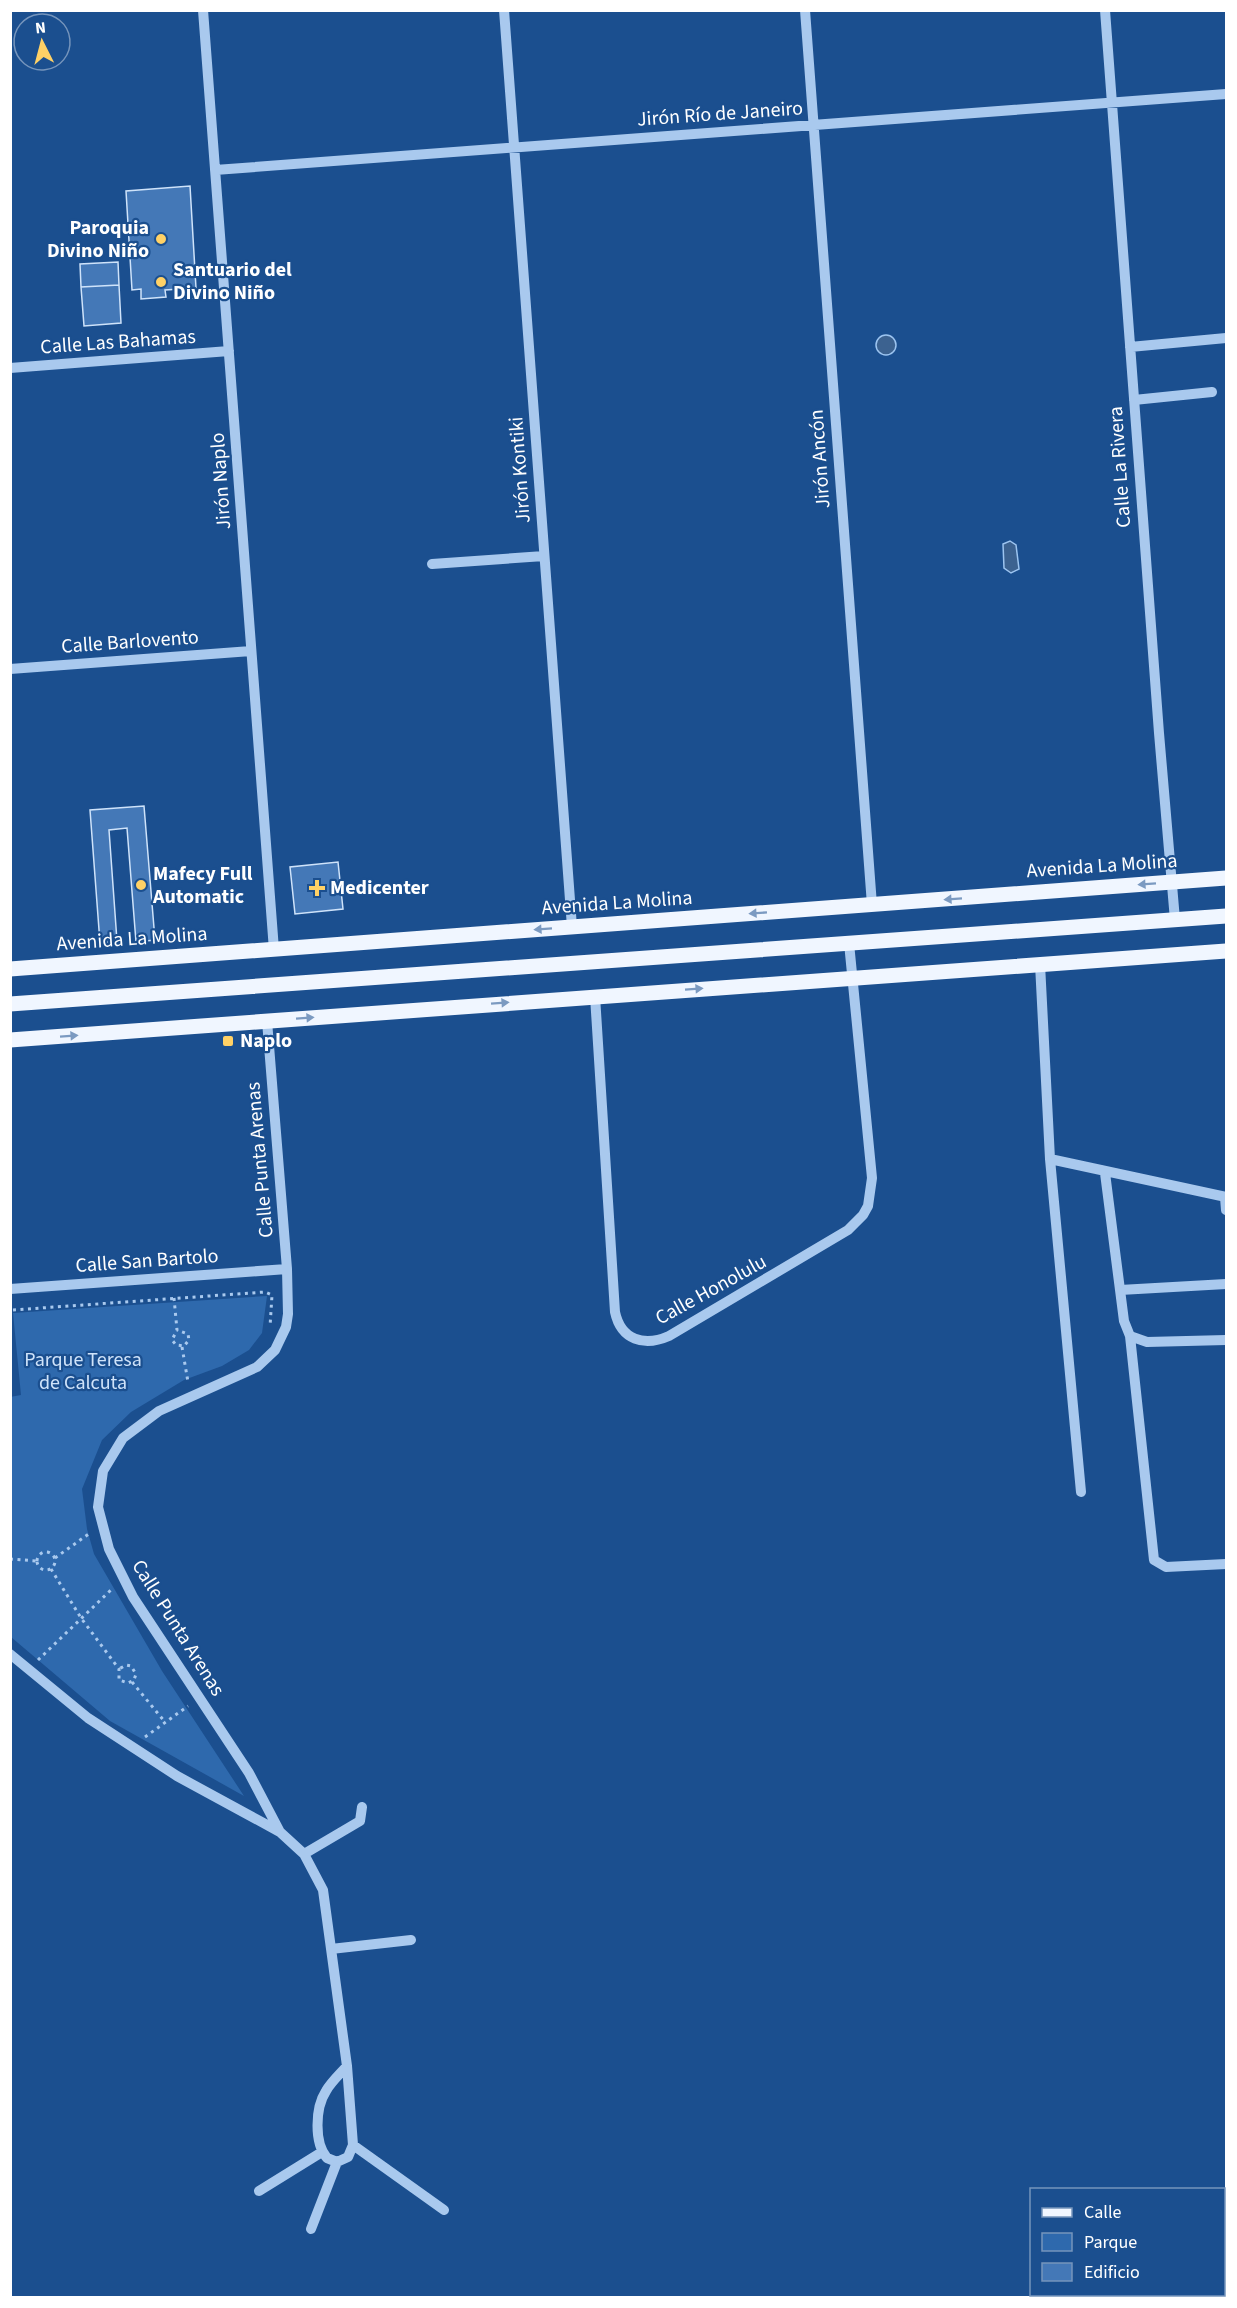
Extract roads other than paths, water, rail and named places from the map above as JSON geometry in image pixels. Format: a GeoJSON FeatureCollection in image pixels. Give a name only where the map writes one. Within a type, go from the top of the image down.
{"type":"FeatureCollection","features":[{"type":"Feature","properties":{"kind":"main road","name":"Avenida La Molina"},"geometry":{"type":"LineString","coordinates":[[10,969],[1227,878]]}},
{"type":"Feature","properties":{"kind":"main road"},"geometry":{"type":"LineString","coordinates":[[10,1004],[1227,916]]}},
{"type":"Feature","properties":{"kind":"main road"},"geometry":{"type":"LineString","coordinates":[[10,1040],[1227,951]]}},
{"type":"Feature","properties":{"kind":"street","name":"Jirón Naplo"},"geometry":{"type":"LineString","coordinates":[[203,10],[274,950]]}},
{"type":"Feature","properties":{"kind":"street","name":"Jirón Kontiki"},"geometry":{"type":"LineString","coordinates":[[504,10],[572,927]]}},
{"type":"Feature","properties":{"kind":"street","name":"Jirón Ancón"},"geometry":{"type":"LineString","coordinates":[[805,10],[872,905]]}},
{"type":"Feature","properties":{"kind":"street","name":"Calle La Rivera"},"geometry":{"type":"LineString","coordinates":[[1105,10],[1175,920]]}},
{"type":"Feature","properties":{"kind":"street","name":"Jirón Río de Janeiro"},"geometry":{"type":"LineString","coordinates":[[215,170],[1227,94]]}},
{"type":"Feature","properties":{"kind":"street"},"geometry":{"type":"LineString","coordinates":[[1130,347],[1227,338]]}},
{"type":"Feature","properties":{"kind":"street","name":"Calle Las Bahamas"},"geometry":{"type":"LineString","coordinates":[[10,368],[229,351]]}},
{"type":"Feature","properties":{"kind":"street"},"geometry":{"type":"LineString","coordinates":[[1134,400],[1212,392]]}},
{"type":"Feature","properties":{"kind":"street"},"geometry":{"type":"LineString","coordinates":[[432,564],[544,556]]}},
{"type":"Feature","properties":{"kind":"street","name":"Calle Barlovento"},"geometry":{"type":"LineString","coordinates":[[10,669],[251,651]]}},
{"type":"Feature","properties":{"kind":"street","name":"Calle Honolulu"},"geometry":{"type":"LineString","coordinates":[[595,996],[615,1312],[621,1328],[627,1335],[643,1342],[660,1340],[803,1259],[848,1230],[863,1215],[872,1188],[849,943]]}},
{"type":"Feature","properties":{"kind":"street"},"geometry":{"type":"LineString","coordinates":[[1040,964],[1050,1159],[1081,1492]]}},
{"type":"Feature","properties":{"kind":"street","name":"Calle Punta Arenas"},"geometry":{"type":"LineString","coordinates":[[267,1021],[287,1269],[288,1314],[282,1339],[275,1350],[257,1367],[159,1411],[132,1430],[108,1459],[98,1495],[104,1534],[121,1575],[147,1620],[249,1773],[280,1832]]}},
{"type":"Feature","properties":{"kind":"street"},"geometry":{"type":"LineString","coordinates":[[1050,1159],[1105,1173],[1226,1197],[1227,1210]]}},
{"type":"Feature","properties":{"kind":"street"},"geometry":{"type":"LineString","coordinates":[[1105,1173],[1124,1321],[1130,1336],[1154,1560],[1166,1567],[1227,1564]]}},
{"type":"Feature","properties":{"kind":"street","name":"Calle San Bartolo"},"geometry":{"type":"LineString","coordinates":[[10,1289],[287,1269]]}},
{"type":"Feature","properties":{"kind":"street"},"geometry":{"type":"LineString","coordinates":[[1120,1290],[1227,1284]]}},
{"type":"Feature","properties":{"kind":"street"},"geometry":{"type":"LineString","coordinates":[[1130,1336],[1147,1342],[1227,1340]]}},
{"type":"Feature","properties":{"kind":"street","name":"Calle Punta Arenas"},"geometry":{"type":"LineString","coordinates":[[10,1654],[88,1718],[177,1776],[280,1832],[304,1854],[323,1890],[347,2066],[352,2145]]}},
{"type":"Feature","properties":{"kind":"street"},"geometry":{"type":"LineString","coordinates":[[304,1854],[360,1821],[362,1807]]}},
{"type":"Feature","properties":{"kind":"street"},"geometry":{"type":"LineString","coordinates":[[331,1949],[411,1940]]}},
{"type":"Feature","properties":{"kind":"street"},"geometry":{"type":"LineString","coordinates":[[337,2162],[327,2158],[318,2143],[319,2108],[325,2092],[347,2066]]}},
{"type":"Feature","properties":{"kind":"street"},"geometry":{"type":"LineString","coordinates":[[311,2229],[337,2162],[348,2157],[352,2145],[444,2210]]}},
{"type":"Feature","properties":{"kind":"street"},"geometry":{"type":"LineString","coordinates":[[259,2191],[322,2152]]}},
{"type":"Feature","properties":{"kind":"place","name":"Paroquia Divino Niño"},"geometry":{"type":"Point","coordinates":[161,239]}},
{"type":"Feature","properties":{"kind":"place","name":"Santuario del Divino Niño"},"geometry":{"type":"Point","coordinates":[161,282]}},
{"type":"Feature","properties":{"kind":"place","name":"Mafecy Full Automatic"},"geometry":{"type":"Point","coordinates":[141,885]}},
{"type":"Feature","properties":{"kind":"place","name":"Medicenter"},"geometry":{"type":"Point","coordinates":[317,888]}},
{"type":"Feature","properties":{"kind":"place","name":"Naplo"},"geometry":{"type":"Point","coordinates":[228,1041]}},
{"type":"Feature","properties":{"kind":"park label","name":"Parque Teresa de Calcuta"},"geometry":{"type":"Point","coordinates":[83,1372]}}]}
